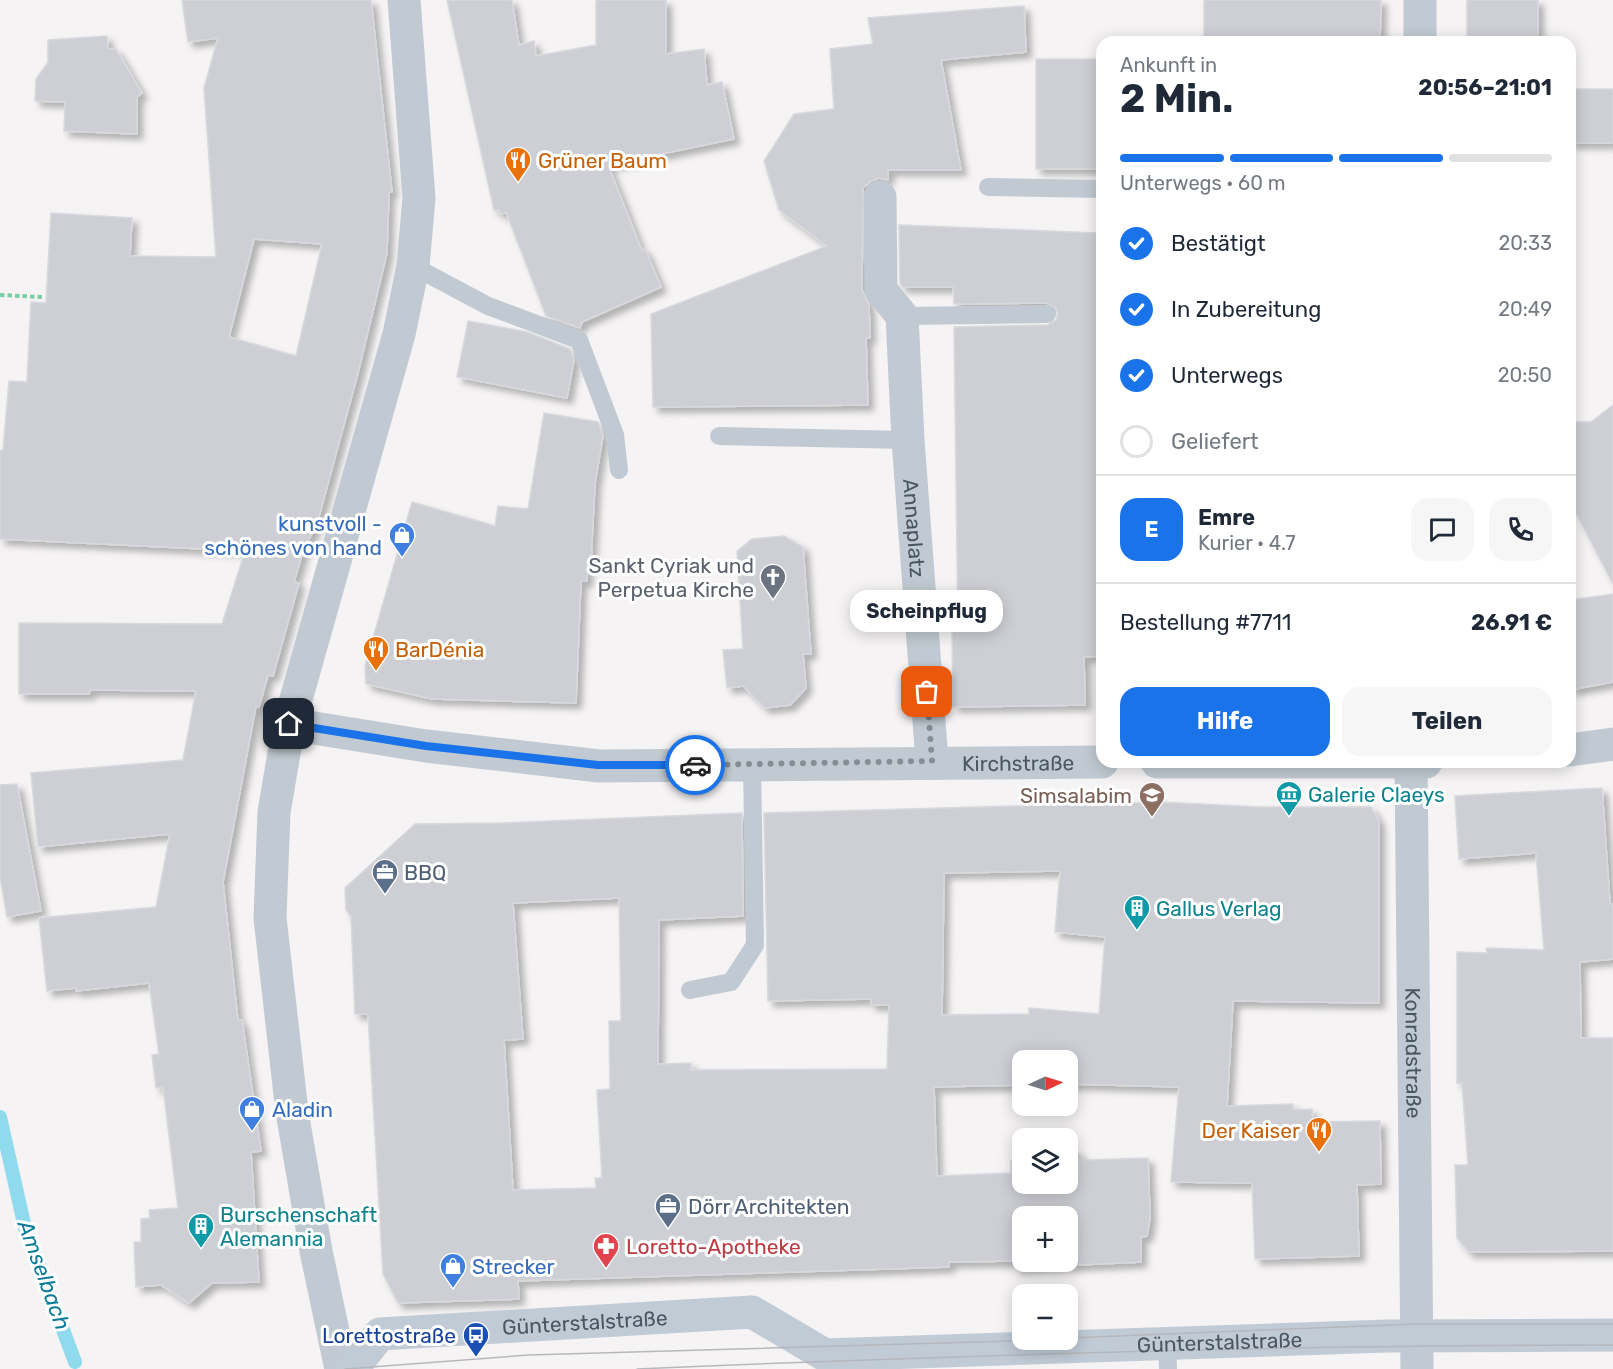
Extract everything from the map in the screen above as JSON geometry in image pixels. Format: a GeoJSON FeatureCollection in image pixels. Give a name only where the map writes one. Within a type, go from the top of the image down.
{"type":"FeatureCollection","features":[{"type":"Feature","properties":{"kind":"main road","name":"Günterstalstraße"},"geometry":{"type":"LineString","coordinates":[[352,1369],[381,1334],[752,1312],[815,1362],[1416,1350],[1613,1335]]}},
{"type":"Feature","properties":{"kind":"street"},"geometry":{"type":"LineString","coordinates":[[340,1369],[316,1251],[292,1112],[270,918],[274,812],[289,724],[399,334],[413,266],[419,198],[404,0]]}},
{"type":"Feature","properties":{"kind":"street"},"geometry":{"type":"LineString","coordinates":[[1420,0],[1420,36]]}},
{"type":"Feature","properties":{"kind":"street"},"geometry":{"type":"LineString","coordinates":[[880,197],[880,290],[902,316]]}},
{"type":"Feature","properties":{"kind":"street","name":"Annaplatz"},"geometry":{"type":"LineString","coordinates":[[902,316],[908,440],[932,761]]}},
{"type":"Feature","properties":{"kind":"street","name":"Kirchstraße"},"geometry":{"type":"LineString","coordinates":[[289,724],[426,746],[598,765],[932,761],[1096,762]]}},
{"type":"Feature","properties":{"kind":"street"},"geometry":{"type":"LineString","coordinates":[[1576,749],[1613,744]]}},
{"type":"Feature","properties":{"kind":"street","name":"Konradstraße"},"geometry":{"type":"LineString","coordinates":[[1416,768],[1416,1350]]}},
{"type":"Feature","properties":{"kind":"lane"},"geometry":{"type":"LineString","coordinates":[[988,187],[1096,189]]}},
{"type":"Feature","properties":{"kind":"lane"},"geometry":{"type":"LineString","coordinates":[[413,266],[488,306],[579,340],[615,435],[619,470]]}},
{"type":"Feature","properties":{"kind":"lane"},"geometry":{"type":"LineString","coordinates":[[902,316],[1047,314]]}},
{"type":"Feature","properties":{"kind":"lane"},"geometry":{"type":"LineString","coordinates":[[719,436],[908,440]]}},
{"type":"Feature","properties":{"kind":"lane"},"geometry":{"type":"LineString","coordinates":[[690,990],[731,982],[755,945],[752,764]]}},
{"type":"Feature","properties":{"kind":"path"},"geometry":{"type":"LineString","coordinates":[[0,295],[42,297]]}},
{"type":"Feature","properties":{"kind":"building"},"geometry":{"type":"Polygon","coordinates":[[[182,0],[371,0],[392,192],[389,192],[387,253],[358,373],[317,524],[304,548],[294,582],[299,583],[273,676],[268,675],[259,707],[256,706],[223,882],[238,1021],[242,1020],[261,1151],[251,1152],[259,1282],[212,1283],[189,1303],[161,1285],[136,1287],[134,1242],[141,1242],[141,1219],[150,1218],[149,1210],[178,1208],[163,1087],[156,1088],[152,1055],[159,1054],[149,983],[76,991],[76,988],[47,991],[39,918],[156,907],[170,834],[38,847],[31,773],[183,760],[196,691],[90,690],[89,694],[19,694],[19,623],[222,624],[245,551],[0,539],[0,450],[3,450],[9,381],[27,382],[31,302],[46,303],[51,213],[132,218],[130,256],[216,257],[204,88],[218,38],[188,42],[182,0]],[[254,239],[229,337],[296,356],[322,244],[254,239]]]}},
{"type":"Feature","properties":{"kind":"building"},"geometry":{"type":"Polygon","coordinates":[[[447,0],[512,0],[519,45],[534,41],[536,56],[596,45],[596,0],[666,0],[666,54],[704,49],[707,85],[722,82],[734,139],[608,165],[642,251],[645,249],[661,287],[582,322],[580,328],[546,316],[506,212],[501,214],[499,210],[494,210],[447,0]]]}},
{"type":"Feature","properties":{"kind":"building"},"geometry":{"type":"Polygon","coordinates":[[[1204,0],[1381,0],[1380,36],[1204,36],[1204,0]]]}},
{"type":"Feature","properties":{"kind":"building"},"geometry":{"type":"Polygon","coordinates":[[[1467,0],[1538,0],[1538,36],[1467,36],[1467,0]]]}},
{"type":"Feature","properties":{"kind":"building"},"geometry":{"type":"Polygon","coordinates":[[[1024,6],[1026,52],[941,60],[961,170],[888,170],[888,180],[879,178],[863,188],[862,290],[869,305],[870,338],[866,338],[868,405],[653,407],[651,314],[827,246],[779,210],[764,161],[794,114],[834,109],[830,49],[873,44],[868,18],[1024,6]]]}},
{"type":"Feature","properties":{"kind":"building"},"geometry":{"type":"Polygon","coordinates":[[[107,36],[108,49],[116,49],[142,93],[137,97],[137,134],[64,131],[65,102],[35,101],[36,79],[48,62],[48,40],[107,36]]]}},
{"type":"Feature","properties":{"kind":"building"},"geometry":{"type":"Polygon","coordinates":[[[1036,59],[1096,59],[1096,169],[1036,169],[1036,59]]]}},
{"type":"Feature","properties":{"kind":"building"},"geometry":{"type":"Polygon","coordinates":[[[1576,89],[1613,89],[1613,143],[1576,143],[1576,89]]]}},
{"type":"Feature","properties":{"kind":"building"},"geometry":{"type":"Polygon","coordinates":[[[899,225],[1096,233],[1096,656],[1084,657],[1085,705],[953,707],[952,630],[958,630],[954,327],[1047,325],[1056,320],[1058,313],[1056,308],[1047,303],[954,304],[953,287],[902,287],[900,283],[899,225]]]}},
{"type":"Feature","properties":{"kind":"building"},"geometry":{"type":"Polygon","coordinates":[[[468,321],[527,332],[570,349],[574,360],[567,398],[457,377],[468,321]]]}},
{"type":"Feature","properties":{"kind":"building"},"geometry":{"type":"Polygon","coordinates":[[[1613,405],[1613,584],[1576,513],[1576,422],[1591,422],[1613,405]]]}},
{"type":"Feature","properties":{"kind":"building"},"geometry":{"type":"Polygon","coordinates":[[[544,413],[598,422],[603,436],[595,483],[591,562],[588,562],[587,581],[581,581],[576,703],[432,699],[366,684],[365,666],[412,502],[495,526],[498,506],[528,509],[544,413]]]}},
{"type":"Feature","properties":{"kind":"building","name":"Sankt Cyriak und Perpetua Kirche"},"geometry":{"type":"Polygon","coordinates":[[[784,536],[803,547],[811,654],[803,654],[806,688],[790,705],[765,708],[743,686],[727,688],[723,650],[743,649],[737,551],[752,539],[784,536]]]}},
{"type":"Feature","properties":{"kind":"building"},"geometry":{"type":"Polygon","coordinates":[[[1613,594],[1613,682],[1576,689],[1576,599],[1613,594]]]}},
{"type":"Feature","properties":{"kind":"building"},"geometry":{"type":"Polygon","coordinates":[[[17,784],[41,911],[7,917],[0,877],[0,785],[17,784]]]}},
{"type":"Feature","properties":{"kind":"building"},"geometry":{"type":"Polygon","coordinates":[[[1602,788],[1610,904],[1613,904],[1613,959],[1580,962],[1581,1038],[1613,1038],[1613,1251],[1469,1252],[1457,1238],[1455,1165],[1468,1165],[1462,1083],[1457,1083],[1457,952],[1487,953],[1486,948],[1544,950],[1536,853],[1459,859],[1455,796],[1602,788]]]}},
{"type":"Feature","properties":{"kind":"building"},"geometry":{"type":"Polygon","coordinates":[[[1160,802],[1260,807],[1371,807],[1379,821],[1379,1003],[1233,1001],[1227,1106],[1293,1104],[1293,1110],[1312,1109],[1313,1122],[1380,1121],[1381,1184],[1357,1185],[1359,1256],[1255,1259],[1252,1183],[1171,1182],[1179,1087],[1078,1084],[1078,1050],[1012,1050],[1012,1085],[934,1087],[937,1176],[1011,1173],[1012,1161],[1012,1194],[1078,1194],[1078,1153],[1084,1160],[1148,1158],[1150,1218],[1147,1236],[1141,1237],[1141,1262],[1078,1265],[1078,1206],[1012,1206],[1012,1261],[949,1262],[949,1267],[518,1281],[519,1299],[398,1303],[383,1274],[368,1014],[355,1014],[351,916],[346,910],[345,888],[415,824],[503,823],[742,813],[743,916],[659,920],[658,1064],[691,1063],[691,1070],[887,1069],[889,1005],[871,1005],[871,999],[768,1001],[764,813],[1160,802]],[[1060,871],[944,873],[942,1015],[1029,1014],[1029,1008],[1099,1014],[1105,937],[1055,932],[1060,871]],[[619,898],[513,903],[523,1039],[504,1040],[513,1190],[596,1188],[595,1178],[602,1178],[597,1090],[610,1089],[609,1021],[621,1021],[619,898]]]}},
{"type":"Feature","properties":{"kind":"waterway","name":"Amselbach"},"geometry":{"type":"LineString","coordinates":[[0,1117],[25,1228],[75,1362]]}},
{"type":"Feature","properties":{"kind":"tram line"},"geometry":{"type":"LineString","coordinates":[[1078,1338],[1415,1324],[1613,1324]]}},
{"type":"Feature","properties":{"kind":"tram line"},"geometry":{"type":"LineString","coordinates":[[345,1369],[529,1355],[1012,1341]]}},
{"type":"Feature","properties":{"kind":"tram line"},"geometry":{"type":"LineString","coordinates":[[637,1369],[1125,1352],[1613,1345]]}},
{"type":"Feature","properties":{"kind":"way so far"},"geometry":{"type":"LineString","coordinates":[[695,765],[932,761],[927,692]]}},
{"type":"Feature","properties":{"kind":"place","name":"Grüner Baum"},"geometry":{"type":"Point","coordinates":[518,183]}},
{"type":"Feature","properties":{"kind":"place","name":"kunstvoll - schönes von hand"},"geometry":{"type":"Point","coordinates":[402,558]}},
{"type":"Feature","properties":{"kind":"place","name":"Sankt Cyriak und Perpetua Kirche"},"geometry":{"type":"Point","coordinates":[773,600]}},
{"type":"Feature","properties":{"kind":"place","name":"BarDénia"},"geometry":{"type":"Point","coordinates":[376,672]}},
{"type":"Feature","properties":{"kind":"place","name":"Scheinpflug"},"geometry":{"type":"Point","coordinates":[927,692]}},
{"type":"Feature","properties":{"kind":"place","name":"Galerie Claeys"},"geometry":{"type":"Point","coordinates":[1289,817]}},
{"type":"Feature","properties":{"kind":"place","name":"Simsalabim"},"geometry":{"type":"Point","coordinates":[1152,818]}},
{"type":"Feature","properties":{"kind":"place","name":"BBQ"},"geometry":{"type":"Point","coordinates":[385,895]}},
{"type":"Feature","properties":{"kind":"place","name":"Gallus Verlag"},"geometry":{"type":"Point","coordinates":[1137,931]}},
{"type":"Feature","properties":{"kind":"place","name":"Aladin"},"geometry":{"type":"Point","coordinates":[252,1132]}},
{"type":"Feature","properties":{"kind":"place","name":"Der Kaiser"},"geometry":{"type":"Point","coordinates":[1319,1153]}},
{"type":"Feature","properties":{"kind":"place","name":"Dörr Architekten"},"geometry":{"type":"Point","coordinates":[668,1229]}},
{"type":"Feature","properties":{"kind":"place","name":"Burschenschaft Alemannia"},"geometry":{"type":"Point","coordinates":[201,1249]}},
{"type":"Feature","properties":{"kind":"place","name":"Loretto-Apotheke"},"geometry":{"type":"Point","coordinates":[606,1269]}},
{"type":"Feature","properties":{"kind":"place","name":"Strecker"},"geometry":{"type":"Point","coordinates":[453,1289]}},
{"type":"Feature","properties":{"kind":"place","name":"Lorettostraße"},"geometry":{"type":"Point","coordinates":[476,1358]}},
{"type":"Feature","properties":{"kind":"route"},"geometry":{"type":"LineString","coordinates":[[289,724],[426,746],[598,765],[695,765]]}}]}
